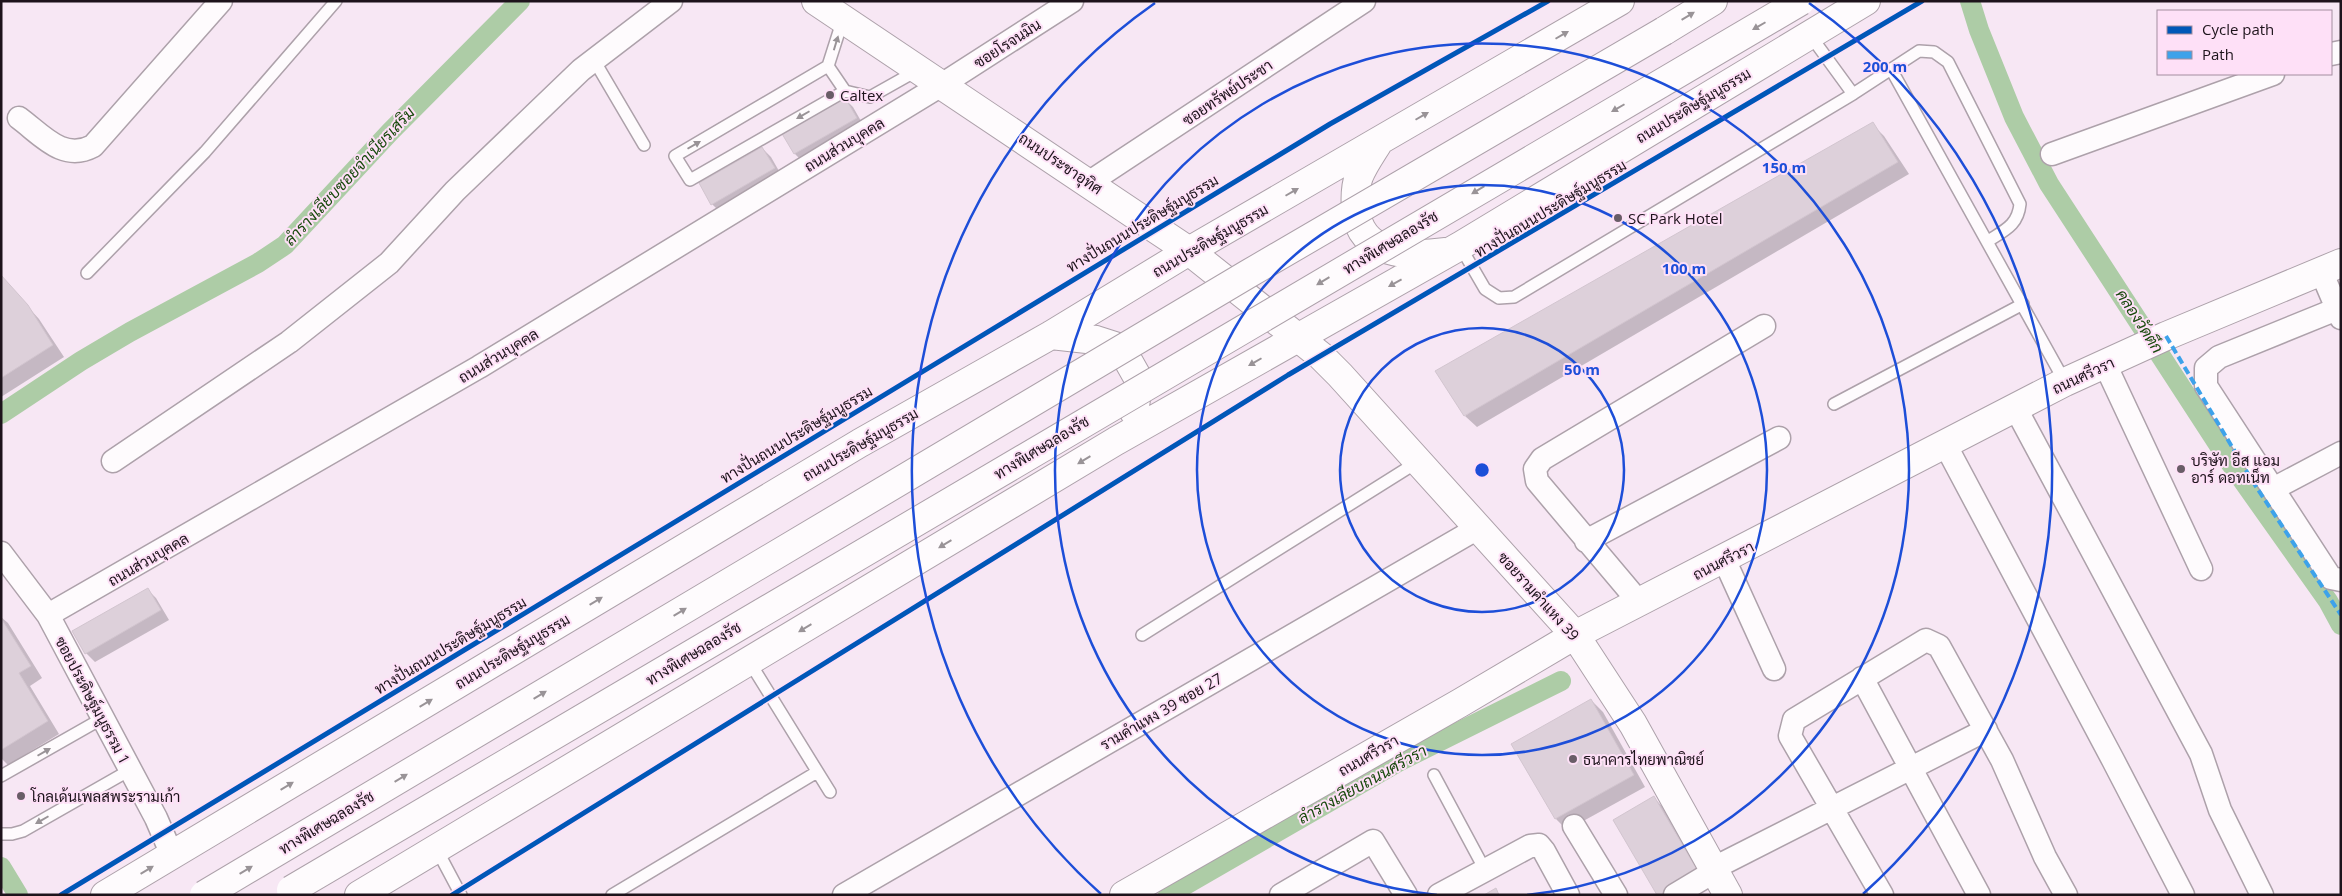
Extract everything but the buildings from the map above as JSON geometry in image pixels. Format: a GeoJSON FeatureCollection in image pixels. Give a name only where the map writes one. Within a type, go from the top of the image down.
{"type":"FeatureCollection","features":[{"type":"Feature","properties":{"kind":"main road","name":"ถนนประชาอุทิศ"},"geometry":{"type":"LineString","coordinates":[[816,1],[1090,182],[1189,251],[1297,338]]}},
{"type":"Feature","properties":{"kind":"main road","name":"ถนนประดิษฐ์มนูธรรม"},"geometry":{"type":"LineString","coordinates":[[105,895],[860,443],[1051,335],[1189,251],[1620,1]]}},
{"type":"Feature","properties":{"kind":"main road","name":"ทางพิเศษฉลองรัช"},"geometry":{"type":"LineString","coordinates":[[204,895],[1239,279],[1713,1]]}},
{"type":"Feature","properties":{"kind":"main road","name":"ทางพิเศษฉลองรัช"},"geometry":{"type":"LineString","coordinates":[[283,895],[1801,1]]}},
{"type":"Feature","properties":{"kind":"main road","name":"ถนนประดิษฐ์มนูธรรม"},"geometry":{"type":"LineString","coordinates":[[371,891],[436,848],[1116,441],[1456,248],[1866,1]]}},
{"type":"Feature","properties":{"kind":"main road"},"geometry":{"type":"LineString","coordinates":[[1380,141],[1358,177],[1354,195],[1356,214],[1364,234],[1392,251],[1408,255],[1456,248]]}},
{"type":"Feature","properties":{"kind":"main road","name":"ถนนศรีวรา"},"geometry":{"type":"LineString","coordinates":[[1124,895],[1575,635],[2065,382],[2331,267]]}},
{"type":"Feature","properties":{"kind":"main road"},"geometry":{"type":"LineString","coordinates":[[1051,335],[1096,340],[1121,348],[1140,380],[1133,418],[1116,441]]}},
{"type":"Feature","properties":{"kind":"main road","name":"ซอยรามคำแหง 39"},"geometry":{"type":"LineString","coordinates":[[1297,338],[1340,375],[1575,635],[1633,724],[1728,895]]}},
{"type":"Feature","properties":{"kind":"street"},"geometry":{"type":"LineString","coordinates":[[19,118],[65,151],[79,151],[93,146],[221,1]]}},
{"type":"Feature","properties":{"kind":"street"},"geometry":{"type":"LineString","coordinates":[[113,461],[289,342],[389,263],[455,191],[581,70],[671,1]]}},
{"type":"Feature","properties":{"kind":"street","name":"ซอยโรจนมิน"},"geometry":{"type":"LineString","coordinates":[[942,84],[1072,1]]}},
{"type":"Feature","properties":{"kind":"street","name":"ซอยทรัพย์ประชา"},"geometry":{"type":"LineString","coordinates":[[1090,182],[1364,1]]}},
{"type":"Feature","properties":{"kind":"street"},"geometry":{"type":"LineString","coordinates":[[2052,154],[2270,75]]}},
{"type":"Feature","properties":{"kind":"street","name":"ถนนส่วนบุคคล"},"geometry":{"type":"LineString","coordinates":[[48,615],[479,368],[942,84]]}},
{"type":"Feature","properties":{"kind":"street"},"geometry":{"type":"LineString","coordinates":[[2331,267],[2339,314],[2219,357],[2206,368],[2206,386],[2331,578],[2341,580]]}},
{"type":"Feature","properties":{"kind":"street"},"geometry":{"type":"LineString","coordinates":[[1639,602],[1586,541],[1538,481],[1535,469],[1542,459],[1764,326]]}},
{"type":"Feature","properties":{"kind":"street"},"geometry":{"type":"LineString","coordinates":[[2105,364],[2200,569]]}},
{"type":"Feature","properties":{"kind":"street"},"geometry":{"type":"LineString","coordinates":[[2015,407],[2201,754],[2220,810],[2262,895]]}},
{"type":"Feature","properties":{"kind":"street"},"geometry":{"type":"LineString","coordinates":[[1586,541],[1779,438]]}},
{"type":"Feature","properties":{"kind":"street"},"geometry":{"type":"LineString","coordinates":[[1945,444],[2114,760],[2183,895]]}},
{"type":"Feature","properties":{"kind":"street"},"geometry":{"type":"LineString","coordinates":[[2273,489],[2341,453]]}},
{"type":"Feature","properties":{"kind":"street","name":"รามคำแหง 39 ซอย 27"},"geometry":{"type":"LineString","coordinates":[[844,895],[1478,528]]}},
{"type":"Feature","properties":{"kind":"street","name":"ซอยประดิษฐ์มนูธรรม 1"},"geometry":{"type":"LineString","coordinates":[[1,554],[48,615],[130,770],[172,855]]}},
{"type":"Feature","properties":{"kind":"street"},"geometry":{"type":"LineString","coordinates":[[1724,559],[1774,669]]}},
{"type":"Feature","properties":{"kind":"street"},"geometry":{"type":"LineString","coordinates":[[1882,895],[1790,736],[1794,720],[1926,640],[1940,646],[2002,760],[2045,857],[2066,895]]}},
{"type":"Feature","properties":{"kind":"street"},"geometry":{"type":"LineString","coordinates":[[1862,678],[1979,895]]}},
{"type":"Feature","properties":{"kind":"street"},"geometry":{"type":"LineString","coordinates":[[1675,895],[1714,870],[1832,807],[1986,730]]}},
{"type":"Feature","properties":{"kind":"street"},"geometry":{"type":"LineString","coordinates":[[1574,826],[1616,895]]}},
{"type":"Feature","properties":{"kind":"street"},"geometry":{"type":"LineString","coordinates":[[1281,895],[1374,841],[1406,895]]}},
{"type":"Feature","properties":{"kind":"street"},"geometry":{"type":"LineString","coordinates":[[1448,893],[1485,870],[1530,846],[1539,845],[1568,895]]}},
{"type":"Feature","properties":{"kind":"lane"},"geometry":{"type":"LineString","coordinates":[[87,273],[205,152],[336,1]]}},
{"type":"Feature","properties":{"kind":"lane"},"geometry":{"type":"LineString","coordinates":[[843,19],[828,66],[675,156],[690,180],[845,91]]}},
{"type":"Feature","properties":{"kind":"lane"},"geometry":{"type":"LineString","coordinates":[[1810,34],[1853,94]]}},
{"type":"Feature","properties":{"kind":"lane"},"geometry":{"type":"LineString","coordinates":[[1456,248],[1485,289],[1499,298],[1514,297],[1853,94],[1919,51],[1934,52],[1948,62],[2020,204],[2019,216],[2012,225],[1988,241]]}},
{"type":"Feature","properties":{"kind":"lane"},"geometry":{"type":"LineString","coordinates":[[594,60],[644,145]]}},
{"type":"Feature","properties":{"kind":"lane"},"geometry":{"type":"LineString","coordinates":[[828,66],[845,91],[870,97],[920,69]]}},
{"type":"Feature","properties":{"kind":"lane"},"geometry":{"type":"LineString","coordinates":[[1891,68],[2065,382]]}},
{"type":"Feature","properties":{"kind":"lane"},"geometry":{"type":"LineString","coordinates":[[1834,404],[2023,304]]}},
{"type":"Feature","properties":{"kind":"lane"},"geometry":{"type":"LineString","coordinates":[[1142,635],[1419,461]]}},
{"type":"Feature","properties":{"kind":"lane"},"geometry":{"type":"LineString","coordinates":[[749,662],[830,792]]}},
{"type":"Feature","properties":{"kind":"lane"},"geometry":{"type":"LineString","coordinates":[[1,776],[103,718]]}},
{"type":"Feature","properties":{"kind":"lane"},"geometry":{"type":"LineString","coordinates":[[1,834],[23,831],[130,770]]}},
{"type":"Feature","properties":{"kind":"lane"},"geometry":{"type":"LineString","coordinates":[[612,895],[817,772]]}},
{"type":"Feature","properties":{"kind":"lane"},"geometry":{"type":"LineString","coordinates":[[1434,775],[1485,870]]}},
{"type":"Feature","properties":{"kind":"lane"},"geometry":{"type":"LineString","coordinates":[[436,848],[462,895]]}},
{"type":"Feature","properties":{"kind":"waterway","name":"ลำรางเลียบซอยจำเนียรเสริม"},"geometry":{"type":"LineString","coordinates":[[1,414],[81,361],[130,332],[258,263],[285,245],[390,132],[520,1]]}},
{"type":"Feature","properties":{"kind":"waterway","name":"คลองวัดตึก"},"geometry":{"type":"LineString","coordinates":[[1970,1],[1979,30],[2014,117],[2049,184],[2231,464],[2328,601],[2341,625]]}},
{"type":"Feature","properties":{"kind":"waterway","name":"ลำรางเลียบถนนศรีวรา"},"geometry":{"type":"LineString","coordinates":[[1168,895],[1398,762],[1561,681]]}},
{"type":"Feature","properties":{"kind":"waterway"},"geometry":{"type":"LineString","coordinates":[[1,867],[18,895]]}},
{"type":"Feature","properties":{"kind":"marked path"},"geometry":{"type":"LineString","coordinates":[[2166,336],[2253,482],[2341,615]]}},
{"type":"Feature","properties":{"kind":"cycle path","name":"ทางปั่นถนนประดิษฐ์มนูธรรม"},"geometry":{"type":"LineString","coordinates":[[61,895],[1330,124],[1548,1]]}},
{"type":"Feature","properties":{"kind":"cycle path","name":"ทางปั่นถนนประดิษฐ์มนูธรรม"},"geometry":{"type":"LineString","coordinates":[[452,895],[1288,375],[1922,1]]}},
{"type":"Feature","properties":{"kind":"place","name":"Caltex"},"geometry":{"type":"Point","coordinates":[830,95]}},
{"type":"Feature","properties":{"kind":"place","name":"SC Park Hotel"},"geometry":{"type":"Point","coordinates":[1618,218]}},
{"type":"Feature","properties":{"kind":"place","name":"บริษัท อีส แอม อาร์ ดอทเน็ท"},"geometry":{"type":"Point","coordinates":[2181,469]}},
{"type":"Feature","properties":{"kind":"place","name":"ธนาคารไทยพาณิชย์"},"geometry":{"type":"Point","coordinates":[1573,759]}},
{"type":"Feature","properties":{"kind":"place","name":"โกลเด้นเพลสพระรามเก้า"},"geometry":{"type":"Point","coordinates":[21,796]}}]}
